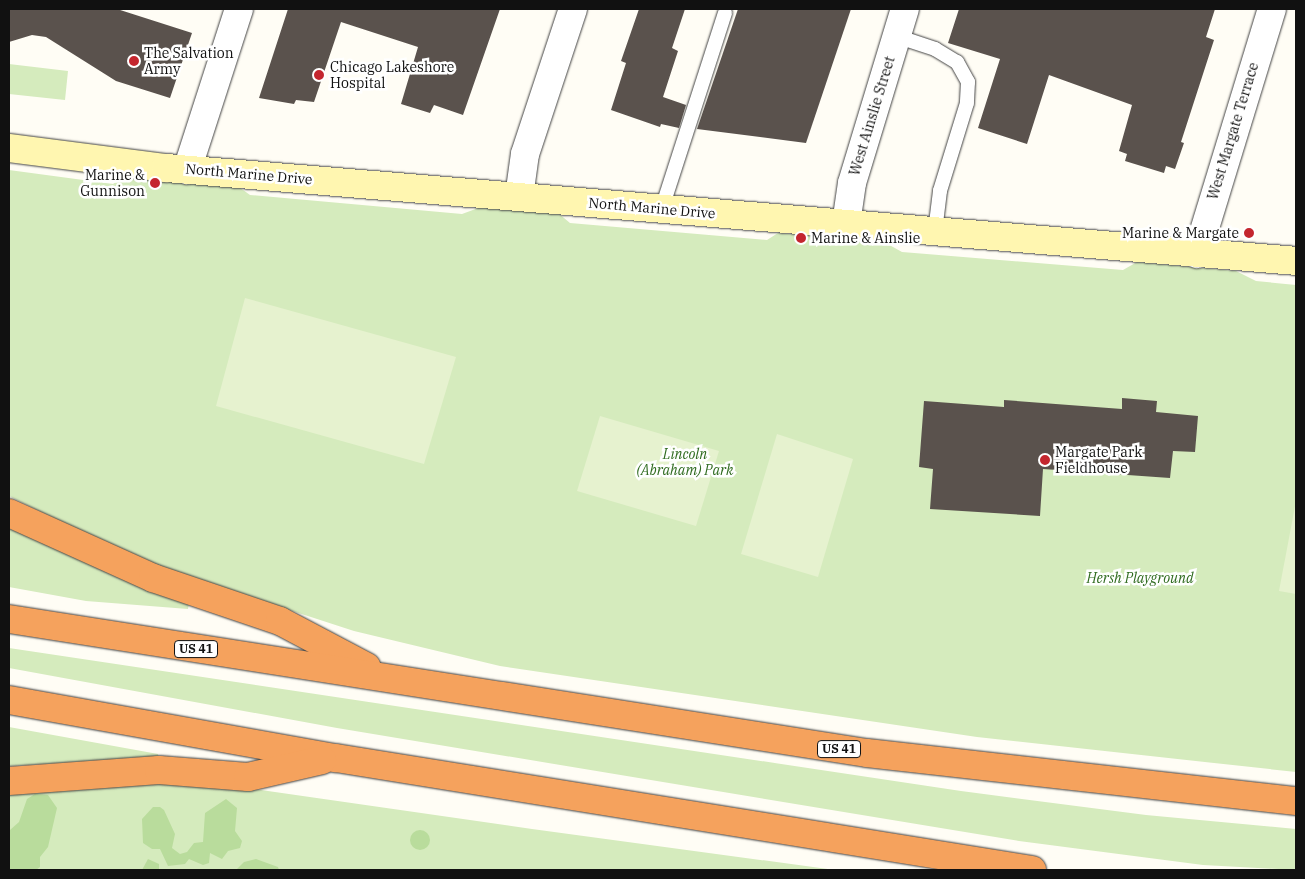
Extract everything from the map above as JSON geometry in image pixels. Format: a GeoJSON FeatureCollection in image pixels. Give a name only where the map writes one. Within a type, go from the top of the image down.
{"type":"FeatureCollection","features":[{"type":"Feature","properties":{"kind":"highway"},"geometry":{"type":"LineString","coordinates":[[9,513],[153,578],[280,620],[384,676]]}},
{"type":"Feature","properties":{"kind":"highway","name":"US 41"},"geometry":{"type":"LineString","coordinates":[[9,618],[867,753],[1296,801]]}},
{"type":"Feature","properties":{"kind":"highway"},"geometry":{"type":"LineString","coordinates":[[9,700],[336,758],[1032,870]]}},
{"type":"Feature","properties":{"kind":"highway"},"geometry":{"type":"LineString","coordinates":[[9,781],[159,770],[248,777],[336,758]]}},
{"type":"Feature","properties":{"kind":"street"},"geometry":{"type":"LineString","coordinates":[[187,170],[239,9]]}},
{"type":"Feature","properties":{"kind":"street"},"geometry":{"type":"LineString","coordinates":[[518,197],[525,154],[573,9]]}},
{"type":"Feature","properties":{"kind":"street","name":"West Ainslie Street"},"geometry":{"type":"LineString","coordinates":[[846,224],[852,183],[904,9]]}},
{"type":"Feature","properties":{"kind":"street","name":"West Margate Terrace"},"geometry":{"type":"LineString","coordinates":[[1197,254],[1272,9]]}},
{"type":"Feature","properties":{"kind":"street","name":"North Marine Drive"},"geometry":{"type":"LineString","coordinates":[[9,148],[187,170],[1296,261]]}},
{"type":"Feature","properties":{"kind":"lane"},"geometry":{"type":"LineString","coordinates":[[662,208],[725,13]]}},
{"type":"Feature","properties":{"kind":"lane"},"geometry":{"type":"LineString","coordinates":[[896,36],[935,49],[957,62],[968,82],[967,103],[940,191],[935,230]]}},
{"type":"Feature","properties":{"kind":"green space"},"geometry":{"type":"Polygon","coordinates":[[[9,64],[68,71],[65,100],[9,94],[9,64]]]}},
{"type":"Feature","properties":{"kind":"green space","name":"Lincoln (Abraham) Park"},"geometry":{"type":"Polygon","coordinates":[[[9,170],[113,184],[123,177],[224,185],[239,187],[250,195],[462,214],[481,207],[558,213],[570,223],[767,240],[778,233],[884,242],[902,252],[1123,270],[1137,262],[1236,271],[1256,281],[1296,285],[1296,772],[977,737],[500,666],[354,631],[176,573],[105,544],[9,496],[9,170]]]}},
{"type":"Feature","properties":{"kind":"green space"},"geometry":{"type":"Polygon","coordinates":[[[245,298],[456,357],[424,464],[216,406],[245,298]]]}},
{"type":"Feature","properties":{"kind":"green space"},"geometry":{"type":"Polygon","coordinates":[[[600,416],[719,451],[696,526],[577,491],[600,416]]]}},
{"type":"Feature","properties":{"kind":"green space"},"geometry":{"type":"Polygon","coordinates":[[[777,434],[853,459],[818,577],[741,554],[777,434]]]}},
{"type":"Feature","properties":{"kind":"green space"},"geometry":{"type":"Polygon","coordinates":[[[1296,501],[1296,594],[1279,591],[1296,501]]]}},
{"type":"Feature","properties":{"kind":"green space"},"geometry":{"type":"Polygon","coordinates":[[[9,526],[189,603],[188,609],[86,601],[9,587],[9,526]]]}},
{"type":"Feature","properties":{"kind":"green space"},"geometry":{"type":"Polygon","coordinates":[[[9,648],[961,791],[1146,815],[1296,829],[1296,870],[1203,865],[1019,841],[337,728],[9,668],[9,648]]]}},
{"type":"Feature","properties":{"kind":"green space"},"geometry":{"type":"Polygon","coordinates":[[[9,727],[158,754],[159,758],[9,766],[9,727]]]}},
{"type":"Feature","properties":{"kind":"green space"},"geometry":{"type":"Polygon","coordinates":[[[199,781],[835,870],[9,870],[9,791],[199,781]]]}},
{"type":"Feature","properties":{"kind":"green space"},"geometry":{"type":"Polygon","coordinates":[[[35,794],[48,795],[57,808],[48,847],[40,857],[40,867],[36,870],[9,870],[10,830],[19,822],[27,799],[35,794]]]}},
{"type":"Feature","properties":{"kind":"green space"},"geometry":{"type":"Polygon","coordinates":[[[226,799],[237,808],[235,831],[242,841],[240,848],[228,851],[222,859],[210,853],[209,863],[203,865],[189,859],[185,864],[168,866],[160,849],[152,849],[143,843],[142,819],[153,807],[160,807],[164,810],[175,834],[172,848],[180,854],[187,852],[194,843],[203,842],[205,813],[226,799]]]}},
{"type":"Feature","properties":{"kind":"green space"},"geometry":{"type":"Polygon","coordinates":[[[416,830],[424,830],[430,836],[430,844],[424,850],[416,850],[410,844],[410,836],[416,830]]]}},
{"type":"Feature","properties":{"kind":"green space"},"geometry":{"type":"Polygon","coordinates":[[[148,859],[159,864],[159,870],[142,870],[148,859]]]}},
{"type":"Feature","properties":{"kind":"green space"},"geometry":{"type":"Polygon","coordinates":[[[256,859],[278,867],[279,870],[236,870],[244,862],[256,859]]]}},
{"type":"Feature","properties":{"kind":"building","name":"The Salvation Army"},"geometry":{"type":"Polygon","coordinates":[[[9,9],[117,9],[192,33],[170,98],[116,81],[46,37],[32,35],[9,42],[9,9]]]}},
{"type":"Feature","properties":{"kind":"building"},"geometry":{"type":"Polygon","coordinates":[[[288,9],[500,9],[463,115],[434,105],[430,113],[401,104],[418,47],[341,22],[314,102],[296,100],[294,104],[259,98],[288,9]]]}},
{"type":"Feature","properties":{"kind":"building"},"geometry":{"type":"Polygon","coordinates":[[[639,9],[685,9],[672,48],[678,51],[663,97],[686,105],[679,128],[661,124],[660,127],[611,110],[626,63],[621,61],[639,9]]]}},
{"type":"Feature","properties":{"kind":"building"},"geometry":{"type":"Polygon","coordinates":[[[738,9],[851,9],[806,143],[697,129],[738,9]]]}},
{"type":"Feature","properties":{"kind":"building"},"geometry":{"type":"Polygon","coordinates":[[[959,9],[1215,9],[1206,37],[1214,40],[1181,142],[1184,143],[1175,169],[1166,166],[1164,173],[1125,161],[1127,154],[1119,151],[1132,105],[1049,75],[1027,144],[978,128],[1000,59],[948,43],[959,9]]]}},
{"type":"Feature","properties":{"kind":"building","name":"Margate Park Fieldhouse"},"geometry":{"type":"Polygon","coordinates":[[[1122,398],[1157,401],[1156,412],[1198,416],[1195,452],[1173,451],[1170,478],[1043,469],[1040,516],[930,509],[933,469],[919,467],[924,401],[1004,407],[1004,400],[1122,409],[1122,398]]]}},
{"type":"Feature","properties":{"kind":"place","name":"The Salvation Army"},"geometry":{"type":"Point","coordinates":[134,61]}},
{"type":"Feature","properties":{"kind":"place","name":"Chicago Lakeshore Hospital"},"geometry":{"type":"Point","coordinates":[319,75]}},
{"type":"Feature","properties":{"kind":"place","name":"Marine & Gunnison"},"geometry":{"type":"Point","coordinates":[155,183]}},
{"type":"Feature","properties":{"kind":"place","name":"Marine & Margate"},"geometry":{"type":"Point","coordinates":[1249,233]}},
{"type":"Feature","properties":{"kind":"place","name":"Marine & Ainslie"},"geometry":{"type":"Point","coordinates":[801,238]}},
{"type":"Feature","properties":{"kind":"place","name":"Margate Park Fieldhouse"},"geometry":{"type":"Point","coordinates":[1045,460]}},
{"type":"Feature","properties":{"kind":"park label","name":"Hersh Playground"},"geometry":{"type":"Point","coordinates":[1140,578]}}]}
